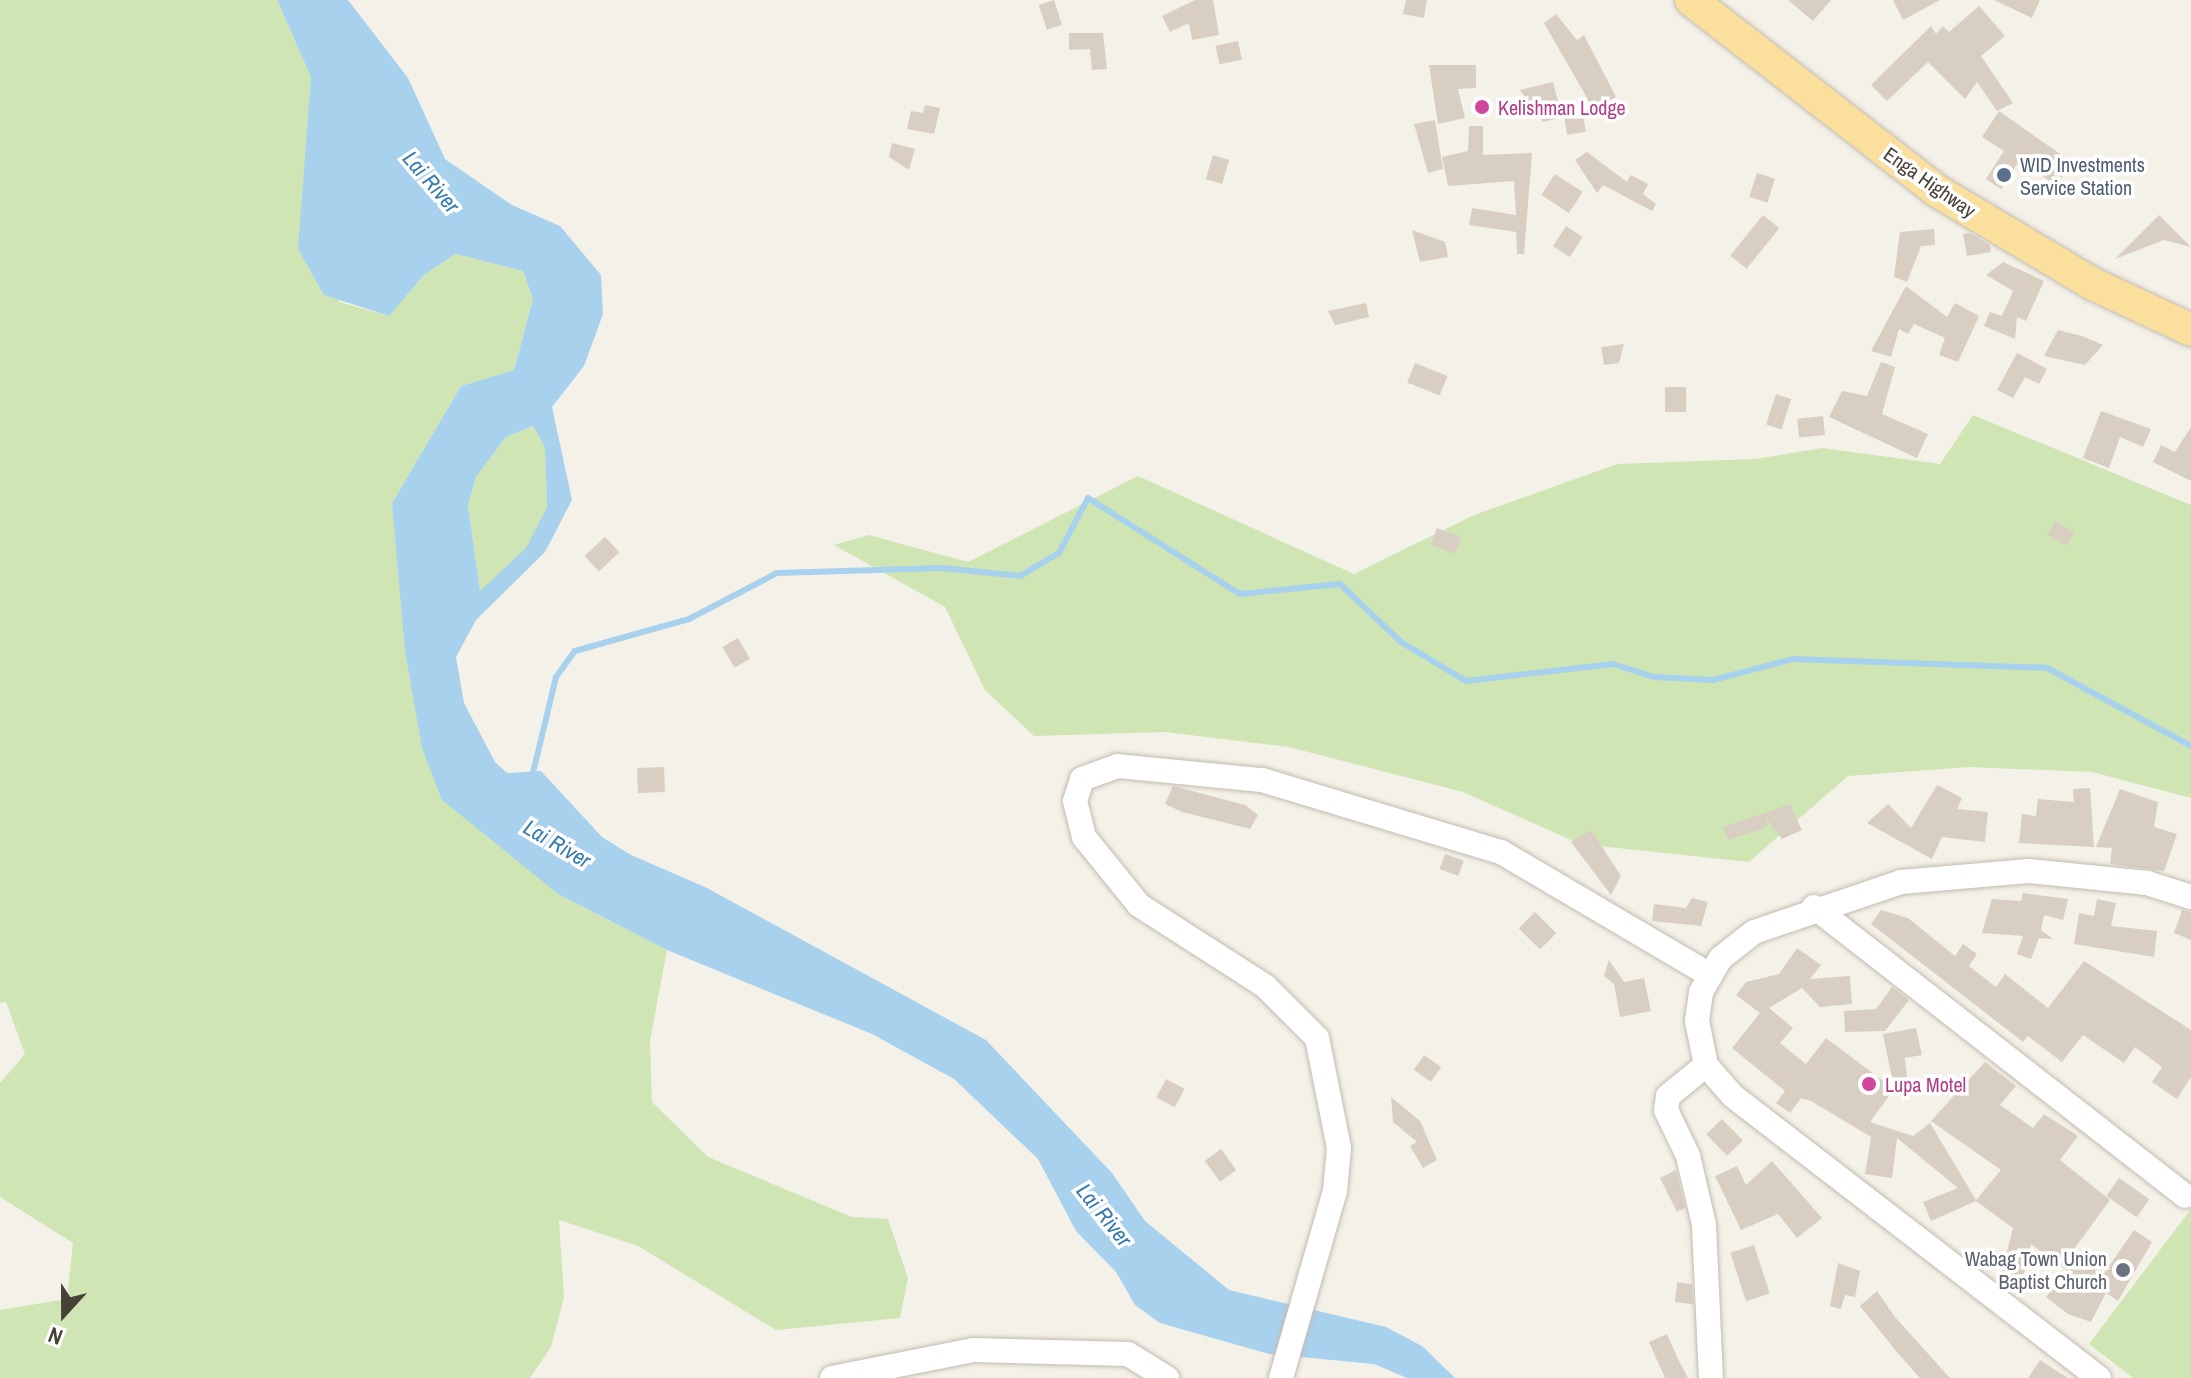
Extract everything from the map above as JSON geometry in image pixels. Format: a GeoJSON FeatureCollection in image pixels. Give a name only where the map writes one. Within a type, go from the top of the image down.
{"type":"FeatureCollection","features":[{"type":"Feature","properties":{"kind":"main road","name":"Enga Highway"},"geometry":{"type":"LineString","coordinates":[[1691,0],[1937,191],[2093,284],[2191,330]]}},
{"type":"Feature","properties":{"kind":"street"},"geometry":{"type":"LineString","coordinates":[[1284,1372],[1311,1266],[1335,1191],[1339,1148],[1317,1038],[1265,986],[1139,905],[1084,837],[1075,801],[1082,779],[1118,766],[1262,780],[1501,852],[1708,974]]}},
{"type":"Feature","properties":{"kind":"street"},"geometry":{"type":"LineString","coordinates":[[2099,1378],[1732,1095],[1706,1065],[1697,1021],[1708,974],[1754,932],[1814,907],[1901,882],[2029,871],[2147,883],[2191,897]]}},
{"type":"Feature","properties":{"kind":"street"},"geometry":{"type":"LineString","coordinates":[[1814,907],[2185,1196]]}},
{"type":"Feature","properties":{"kind":"street"},"geometry":{"type":"LineString","coordinates":[[1706,1065],[1668,1096],[1666,1110],[1688,1156],[1704,1225],[1711,1378]]}},
{"type":"Feature","properties":{"kind":"street"},"geometry":{"type":"LineString","coordinates":[[832,1378],[973,1350],[1128,1354],[1167,1378]]}},
{"type":"Feature","properties":{"kind":"green space"},"geometry":{"type":"Polygon","coordinates":[[[0,0],[277,0],[311,77],[309,163],[339,302],[389,316],[425,274],[456,254],[523,271],[533,299],[514,370],[461,386],[392,503],[422,748],[558,894],[667,950],[650,1041],[652,1102],[708,1157],[852,1217],[888,1219],[908,1278],[900,1318],[776,1330],[638,1246],[559,1220],[564,1297],[551,1347],[530,1378],[0,1378],[0,1310],[67,1299],[73,1243],[0,1197],[0,1083],[25,1054],[6,1002],[0,1003],[0,0]]]}},
{"type":"Feature","properties":{"kind":"green space"},"geometry":{"type":"Polygon","coordinates":[[[1973,415],[2191,505],[2191,798],[2092,772],[1969,767],[1848,776],[1749,862],[1580,844],[1463,792],[1289,747],[1165,732],[1034,736],[985,690],[945,607],[834,545],[869,535],[968,562],[1138,476],[1354,574],[1474,515],[1617,464],[1755,459],[1822,448],[1940,464],[1973,415]]]}},
{"type":"Feature","properties":{"kind":"green space"},"geometry":{"type":"Polygon","coordinates":[[[533,426],[545,448],[547,507],[526,549],[480,592],[468,505],[476,477],[506,437],[533,426]]]}},
{"type":"Feature","properties":{"kind":"green space"},"geometry":{"type":"Polygon","coordinates":[[[2191,1209],[2191,1378],[2133,1378],[2089,1344],[2191,1209]]]}},
{"type":"Feature","properties":{"kind":"water","name":"Lai River"},"geometry":{"type":"Polygon","coordinates":[[[277,0],[348,0],[408,78],[445,159],[512,205],[560,226],[601,275],[603,314],[584,366],[552,407],[572,500],[545,552],[476,620],[456,657],[464,703],[495,762],[507,773],[541,771],[602,837],[631,855],[705,887],[986,1040],[1112,1173],[1145,1221],[1229,1290],[1386,1327],[1422,1346],[1455,1378],[1407,1378],[1374,1364],[1269,1354],[1160,1323],[1135,1305],[1116,1272],[1076,1231],[1038,1159],[954,1079],[872,1034],[667,950],[558,894],[442,800],[422,748],[405,651],[392,503],[461,386],[514,370],[533,299],[523,271],[456,254],[425,274],[389,316],[324,295],[298,249],[311,77],[277,0]],[[533,426],[506,437],[476,477],[468,505],[480,591],[526,548],[547,507],[545,448],[533,426]]]}},
{"type":"Feature","properties":{"kind":"building"},"geometry":{"type":"Polygon","coordinates":[[[1054,0],[1062,25],[1047,30],[1039,5],[1054,0]]]}},
{"type":"Feature","properties":{"kind":"building"},"geometry":{"type":"Polygon","coordinates":[[[1195,0],[1213,0],[1219,35],[1192,40],[1189,23],[1170,32],[1162,16],[1195,0]]]}},
{"type":"Feature","properties":{"kind":"building"},"geometry":{"type":"Polygon","coordinates":[[[1406,0],[1427,0],[1424,18],[1403,14],[1406,0]]]}},
{"type":"Feature","properties":{"kind":"building"},"geometry":{"type":"Polygon","coordinates":[[[1788,0],[1831,0],[1813,21],[1788,0]]]}},
{"type":"Feature","properties":{"kind":"building"},"geometry":{"type":"Polygon","coordinates":[[[1893,0],[1940,0],[1903,20],[1893,0]]]}},
{"type":"Feature","properties":{"kind":"building"},"geometry":{"type":"Polygon","coordinates":[[[1994,0],[2040,0],[2032,18],[1994,0]]]}},
{"type":"Feature","properties":{"kind":"building"},"geometry":{"type":"Polygon","coordinates":[[[1979,6],[2005,36],[1981,56],[2013,103],[1997,111],[1977,82],[1965,99],[1928,62],[1887,101],[1871,85],[1931,26],[1936,34],[1943,26],[1949,32],[1979,6]]]}},
{"type":"Feature","properties":{"kind":"building"},"geometry":{"type":"Polygon","coordinates":[[[1556,14],[1577,40],[1584,35],[1616,97],[1594,110],[1544,23],[1556,14]]]}},
{"type":"Feature","properties":{"kind":"building"},"geometry":{"type":"Polygon","coordinates":[[[1069,33],[1103,33],[1107,69],[1092,70],[1090,49],[1069,50],[1069,33]]]}},
{"type":"Feature","properties":{"kind":"building"},"geometry":{"type":"Polygon","coordinates":[[[1238,41],[1242,60],[1219,64],[1216,46],[1238,41]]]}},
{"type":"Feature","properties":{"kind":"building"},"geometry":{"type":"Polygon","coordinates":[[[1429,65],[1476,65],[1476,88],[1458,89],[1465,118],[1438,124],[1429,65]]]}},
{"type":"Feature","properties":{"kind":"building"},"geometry":{"type":"Polygon","coordinates":[[[1553,82],[1562,117],[1543,122],[1520,90],[1553,82]]]}},
{"type":"Feature","properties":{"kind":"building"},"geometry":{"type":"Polygon","coordinates":[[[925,105],[940,108],[934,134],[907,129],[911,111],[923,113],[925,105]]]}},
{"type":"Feature","properties":{"kind":"building"},"geometry":{"type":"Polygon","coordinates":[[[1999,111],[2073,163],[2055,186],[2021,158],[2001,189],[1986,179],[2004,151],[1982,137],[1999,111]]]}},
{"type":"Feature","properties":{"kind":"building"},"geometry":{"type":"Polygon","coordinates":[[[1583,114],[1586,132],[1567,135],[1564,117],[1583,114]]]}},
{"type":"Feature","properties":{"kind":"building"},"geometry":{"type":"Polygon","coordinates":[[[1435,120],[1443,169],[1428,173],[1414,124],[1435,120]]]}},
{"type":"Feature","properties":{"kind":"building"},"geometry":{"type":"Polygon","coordinates":[[[1469,126],[1483,126],[1483,155],[1532,153],[1524,254],[1517,254],[1516,232],[1469,225],[1472,208],[1516,215],[1514,181],[1448,186],[1442,157],[1468,151],[1469,126]]]}},
{"type":"Feature","properties":{"kind":"building"},"geometry":{"type":"Polygon","coordinates":[[[892,143],[915,149],[909,170],[889,157],[892,143]]]}},
{"type":"Feature","properties":{"kind":"building"},"geometry":{"type":"Polygon","coordinates":[[[1587,152],[1627,182],[1631,175],[1648,184],[1643,194],[1656,204],[1652,211],[1603,185],[1597,193],[1575,160],[1587,152]]]}},
{"type":"Feature","properties":{"kind":"building"},"geometry":{"type":"Polygon","coordinates":[[[1213,155],[1229,160],[1222,184],[1206,179],[1213,155]]]}},
{"type":"Feature","properties":{"kind":"building"},"geometry":{"type":"Polygon","coordinates":[[[1757,173],[1775,179],[1767,203],[1749,197],[1757,173]]]}},
{"type":"Feature","properties":{"kind":"building"},"geometry":{"type":"Polygon","coordinates":[[[1555,174],[1583,192],[1569,213],[1541,195],[1555,174]]]}},
{"type":"Feature","properties":{"kind":"building"},"geometry":{"type":"Polygon","coordinates":[[[1763,215],[1779,228],[1747,269],[1730,255],[1763,215]]]}},
{"type":"Feature","properties":{"kind":"building"},"geometry":{"type":"Polygon","coordinates":[[[2159,215],[2191,247],[2164,240],[2115,259],[2159,215]]]}},
{"type":"Feature","properties":{"kind":"building"},"geometry":{"type":"Polygon","coordinates":[[[1566,226],[1583,237],[1570,257],[1553,246],[1566,226]]]}},
{"type":"Feature","properties":{"kind":"building"},"geometry":{"type":"Polygon","coordinates":[[[1934,229],[1935,245],[1921,246],[1907,282],[1894,277],[1900,232],[1934,229]]]}},
{"type":"Feature","properties":{"kind":"building"},"geometry":{"type":"Polygon","coordinates":[[[1412,230],[1445,242],[1448,257],[1420,262],[1412,230]]]}},
{"type":"Feature","properties":{"kind":"building"},"geometry":{"type":"Polygon","coordinates":[[[1970,233],[1990,245],[1991,252],[1967,256],[1963,234],[1970,233]]]}},
{"type":"Feature","properties":{"kind":"building"},"geometry":{"type":"Polygon","coordinates":[[[2003,262],[2044,281],[2026,321],[2017,317],[2015,339],[1984,326],[1990,312],[2002,316],[2013,291],[1986,275],[2003,262]]]}},
{"type":"Feature","properties":{"kind":"building"},"geometry":{"type":"Polygon","coordinates":[[[1906,286],[1947,317],[1955,303],[1979,316],[1958,362],[1939,355],[1945,338],[1914,324],[1908,334],[1899,329],[1891,357],[1871,351],[1906,286]]]}},
{"type":"Feature","properties":{"kind":"building"},"geometry":{"type":"Polygon","coordinates":[[[1366,303],[1369,317],[1335,325],[1328,311],[1366,303]]]}},
{"type":"Feature","properties":{"kind":"building"},"geometry":{"type":"Polygon","coordinates":[[[2058,330],[2103,345],[2085,365],[2044,356],[2058,330]]]}},
{"type":"Feature","properties":{"kind":"building"},"geometry":{"type":"Polygon","coordinates":[[[1624,344],[1619,363],[1604,365],[1601,347],[1624,344]]]}},
{"type":"Feature","properties":{"kind":"building"},"geometry":{"type":"Polygon","coordinates":[[[2017,353],[2047,369],[2039,384],[2025,377],[2013,398],[1997,390],[2017,353]]]}},
{"type":"Feature","properties":{"kind":"building"},"geometry":{"type":"Polygon","coordinates":[[[1881,362],[1895,367],[1882,414],[1928,434],[1917,458],[1829,417],[1842,391],[1867,396],[1881,362]]]}},
{"type":"Feature","properties":{"kind":"building"},"geometry":{"type":"Polygon","coordinates":[[[1415,363],[1447,376],[1440,396],[1407,382],[1415,363]]]}},
{"type":"Feature","properties":{"kind":"building"},"geometry":{"type":"Polygon","coordinates":[[[1665,387],[1686,387],[1686,412],[1665,412],[1665,387]]]}},
{"type":"Feature","properties":{"kind":"building"},"geometry":{"type":"Polygon","coordinates":[[[1776,394],[1791,399],[1781,429],[1766,424],[1776,394]]]}},
{"type":"Feature","properties":{"kind":"building"},"geometry":{"type":"Polygon","coordinates":[[[2101,411],[2151,429],[2143,447],[2120,437],[2109,468],[2083,458],[2101,411]]]}},
{"type":"Feature","properties":{"kind":"building"},"geometry":{"type":"Polygon","coordinates":[[[1823,416],[1825,435],[1799,438],[1797,419],[1823,416]]]}},
{"type":"Feature","properties":{"kind":"building"},"geometry":{"type":"Polygon","coordinates":[[[2191,427],[2191,481],[2153,462],[2161,445],[2175,452],[2191,427]]]}},
{"type":"Feature","properties":{"kind":"building"},"geometry":{"type":"Polygon","coordinates":[[[2055,521],[2074,532],[2066,546],[2047,535],[2055,521]]]}},
{"type":"Feature","properties":{"kind":"building"},"geometry":{"type":"Polygon","coordinates":[[[1437,528],[1461,537],[1455,554],[1431,545],[1437,528]]]}},
{"type":"Feature","properties":{"kind":"building"},"geometry":{"type":"Polygon","coordinates":[[[605,537],[619,552],[599,571],[585,556],[605,537]]]}},
{"type":"Feature","properties":{"kind":"building"},"geometry":{"type":"Polygon","coordinates":[[[738,638],[750,659],[734,668],[722,647],[738,638]]]}},
{"type":"Feature","properties":{"kind":"building"},"geometry":{"type":"Polygon","coordinates":[[[664,767],[665,792],[638,793],[637,768],[664,767]]]}},
{"type":"Feature","properties":{"kind":"building"},"geometry":{"type":"Polygon","coordinates":[[[1937,785],[1962,798],[1957,809],[1988,812],[1985,842],[1942,837],[1932,859],[1867,823],[1888,804],[1911,828],[1937,785]]]}},
{"type":"Feature","properties":{"kind":"building"},"geometry":{"type":"Polygon","coordinates":[[[1173,786],[1245,805],[1258,815],[1250,829],[1182,812],[1165,804],[1173,786]]]}},
{"type":"Feature","properties":{"kind":"building"},"geometry":{"type":"Polygon","coordinates":[[[2090,788],[2094,847],[2019,843],[2022,814],[2036,816],[2038,799],[2074,802],[2073,789],[2090,788]]]}},
{"type":"Feature","properties":{"kind":"building"},"geometry":{"type":"Polygon","coordinates":[[[2120,789],[2158,802],[2154,827],[2177,834],[2164,871],[2110,864],[2112,848],[2096,847],[2120,789]]]}},
{"type":"Feature","properties":{"kind":"building"},"geometry":{"type":"Polygon","coordinates":[[[1790,804],[1802,830],[1782,839],[1766,818],[1768,827],[1728,840],[1723,827],[1790,804]]]}},
{"type":"Feature","properties":{"kind":"building"},"geometry":{"type":"Polygon","coordinates":[[[1591,830],[1621,876],[1611,895],[1571,842],[1591,830]]]}},
{"type":"Feature","properties":{"kind":"building"},"geometry":{"type":"Polygon","coordinates":[[[1445,854],[1464,861],[1458,876],[1440,869],[1445,854]]]}},
{"type":"Feature","properties":{"kind":"building"},"geometry":{"type":"Polygon","coordinates":[[[2023,893],[2068,899],[2063,920],[2044,915],[2041,930],[2053,939],[2039,938],[2031,959],[2017,954],[2023,936],[1982,933],[1992,899],[2021,901],[2023,893]]]}},
{"type":"Feature","properties":{"kind":"building"},"geometry":{"type":"Polygon","coordinates":[[[1692,898],[1708,902],[1701,926],[1652,921],[1654,904],[1686,908],[1692,898]]]}},
{"type":"Feature","properties":{"kind":"building"},"geometry":{"type":"Polygon","coordinates":[[[2097,899],[2116,903],[2111,926],[2157,931],[2154,957],[2074,944],[2079,913],[2094,916],[2097,899]]]}},
{"type":"Feature","properties":{"kind":"building"},"geometry":{"type":"Polygon","coordinates":[[[1881,910],[1908,918],[1955,956],[1963,944],[1977,954],[1969,966],[1996,987],[2005,974],[2048,1008],[2084,961],[2191,1030],[2191,1077],[2177,1099],[2152,1082],[2162,1067],[2135,1047],[2124,1063],[2083,1035],[2062,1062],[2028,1036],[2023,1042],[1871,924],[1881,910]]]}},
{"type":"Feature","properties":{"kind":"building"},"geometry":{"type":"Polygon","coordinates":[[[2182,910],[2191,912],[2191,940],[2174,933],[2182,910]]]}},
{"type":"Feature","properties":{"kind":"building"},"geometry":{"type":"Polygon","coordinates":[[[1535,912],[1556,933],[1540,949],[1519,928],[1535,912]]]}},
{"type":"Feature","properties":{"kind":"building"},"geometry":{"type":"Polygon","coordinates":[[[1797,948],[1821,965],[1810,979],[1850,976],[1852,1004],[1820,1007],[1802,988],[1769,1008],[1793,1028],[1780,1043],[1806,1064],[1826,1038],[1894,1089],[1870,1122],[1913,1136],[1930,1123],[1976,1200],[2001,1170],[1931,1121],[1985,1062],[2016,1086],[2000,1105],[2033,1128],[2044,1114],[2078,1136],[2060,1160],[2110,1200],[2074,1249],[2105,1272],[2134,1230],[2152,1242],[2118,1301],[2106,1293],[2091,1322],[2068,1314],[2046,1297],[2066,1270],[2031,1244],[2022,1281],[2001,1276],[2013,1228],[1976,1201],[1931,1221],[1923,1202],[1958,1188],[1897,1138],[1892,1178],[1865,1174],[1871,1137],[1811,1101],[1801,1098],[1790,1113],[1776,1103],[1785,1091],[1732,1048],[1760,1013],[1736,995],[1746,982],[1779,974],[1797,948]]]}},
{"type":"Feature","properties":{"kind":"building"},"geometry":{"type":"Polygon","coordinates":[[[1609,960],[1624,982],[1644,978],[1651,1011],[1620,1017],[1614,984],[1604,976],[1609,960]]]}},
{"type":"Feature","properties":{"kind":"building"},"geometry":{"type":"Polygon","coordinates":[[[1892,987],[1909,1000],[1885,1031],[1845,1032],[1844,1011],[1876,1009],[1892,987]]]}},
{"type":"Feature","properties":{"kind":"building"},"geometry":{"type":"Polygon","coordinates":[[[1916,1028],[1922,1055],[1905,1058],[1908,1089],[1894,1089],[1883,1034],[1916,1028]]]}},
{"type":"Feature","properties":{"kind":"building"},"geometry":{"type":"Polygon","coordinates":[[[1424,1055],[1441,1067],[1431,1082],[1414,1070],[1424,1055]]]}},
{"type":"Feature","properties":{"kind":"building"},"geometry":{"type":"Polygon","coordinates":[[[1166,1079],[1185,1089],[1175,1107],[1156,1098],[1166,1079]]]}},
{"type":"Feature","properties":{"kind":"building"},"geometry":{"type":"Polygon","coordinates":[[[1391,1097],[1420,1121],[1437,1160],[1423,1168],[1410,1146],[1417,1142],[1393,1122],[1391,1097]]]}},
{"type":"Feature","properties":{"kind":"building"},"geometry":{"type":"Polygon","coordinates":[[[1722,1119],[1743,1141],[1727,1156],[1706,1134],[1722,1119]]]}},
{"type":"Feature","properties":{"kind":"building"},"geometry":{"type":"Polygon","coordinates":[[[1221,1149],[1236,1170],[1220,1182],[1205,1161],[1221,1149]]]}},
{"type":"Feature","properties":{"kind":"building"},"geometry":{"type":"Polygon","coordinates":[[[1772,1161],[1822,1218],[1797,1238],[1778,1214],[1741,1230],[1715,1176],[1737,1166],[1746,1185],[1772,1161]]]}},
{"type":"Feature","properties":{"kind":"building"},"geometry":{"type":"Polygon","coordinates":[[[1676,1170],[1685,1208],[1677,1212],[1660,1178],[1676,1170]]]}},
{"type":"Feature","properties":{"kind":"building"},"geometry":{"type":"Polygon","coordinates":[[[2119,1178],[2149,1199],[2137,1217],[2106,1196],[2119,1178]]]}},
{"type":"Feature","properties":{"kind":"building"},"geometry":{"type":"Polygon","coordinates":[[[1754,1245],[1770,1294],[1746,1301],[1730,1253],[1754,1245]]]}},
{"type":"Feature","properties":{"kind":"building"},"geometry":{"type":"Polygon","coordinates":[[[1838,1263],[1860,1271],[1855,1297],[1845,1295],[1841,1309],[1830,1306],[1838,1263]]]}},
{"type":"Feature","properties":{"kind":"building"},"geometry":{"type":"Polygon","coordinates":[[[1677,1282],[1692,1284],[1693,1304],[1675,1302],[1677,1282]]]}},
{"type":"Feature","properties":{"kind":"building"},"geometry":{"type":"Polygon","coordinates":[[[1877,1291],[1895,1317],[1950,1378],[1920,1378],[1896,1351],[1860,1306],[1877,1291]]]}},
{"type":"Feature","properties":{"kind":"building"},"geometry":{"type":"Polygon","coordinates":[[[1667,1334],[1688,1378],[1665,1378],[1649,1342],[1667,1334]]]}},
{"type":"Feature","properties":{"kind":"building"},"geometry":{"type":"Polygon","coordinates":[[[2040,1360],[2068,1378],[2028,1378],[2040,1360]]]}},
{"type":"Feature","properties":{"kind":"waterway"},"geometry":{"type":"LineString","coordinates":[[532,777],[556,677],[575,651],[689,619],[777,573],[942,568],[1020,576],[1059,553],[1088,498],[1240,594],[1340,584],[1401,642],[1466,681],[1613,664],[1654,677],[1713,680],[1793,659],[2047,668],[2191,746]]}},
{"type":"Feature","properties":{"kind":"place","name":"Kelishman Lodge"},"geometry":{"type":"Point","coordinates":[1482,107]}},
{"type":"Feature","properties":{"kind":"place","name":"WID Investments Service Station"},"geometry":{"type":"Point","coordinates":[2004,175]}},
{"type":"Feature","properties":{"kind":"place","name":"Lupa Motel"},"geometry":{"type":"Point","coordinates":[1869,1084]}},
{"type":"Feature","properties":{"kind":"place","name":"Wabag Town Union Baptist Church"},"geometry":{"type":"Point","coordinates":[2123,1270]}}]}
